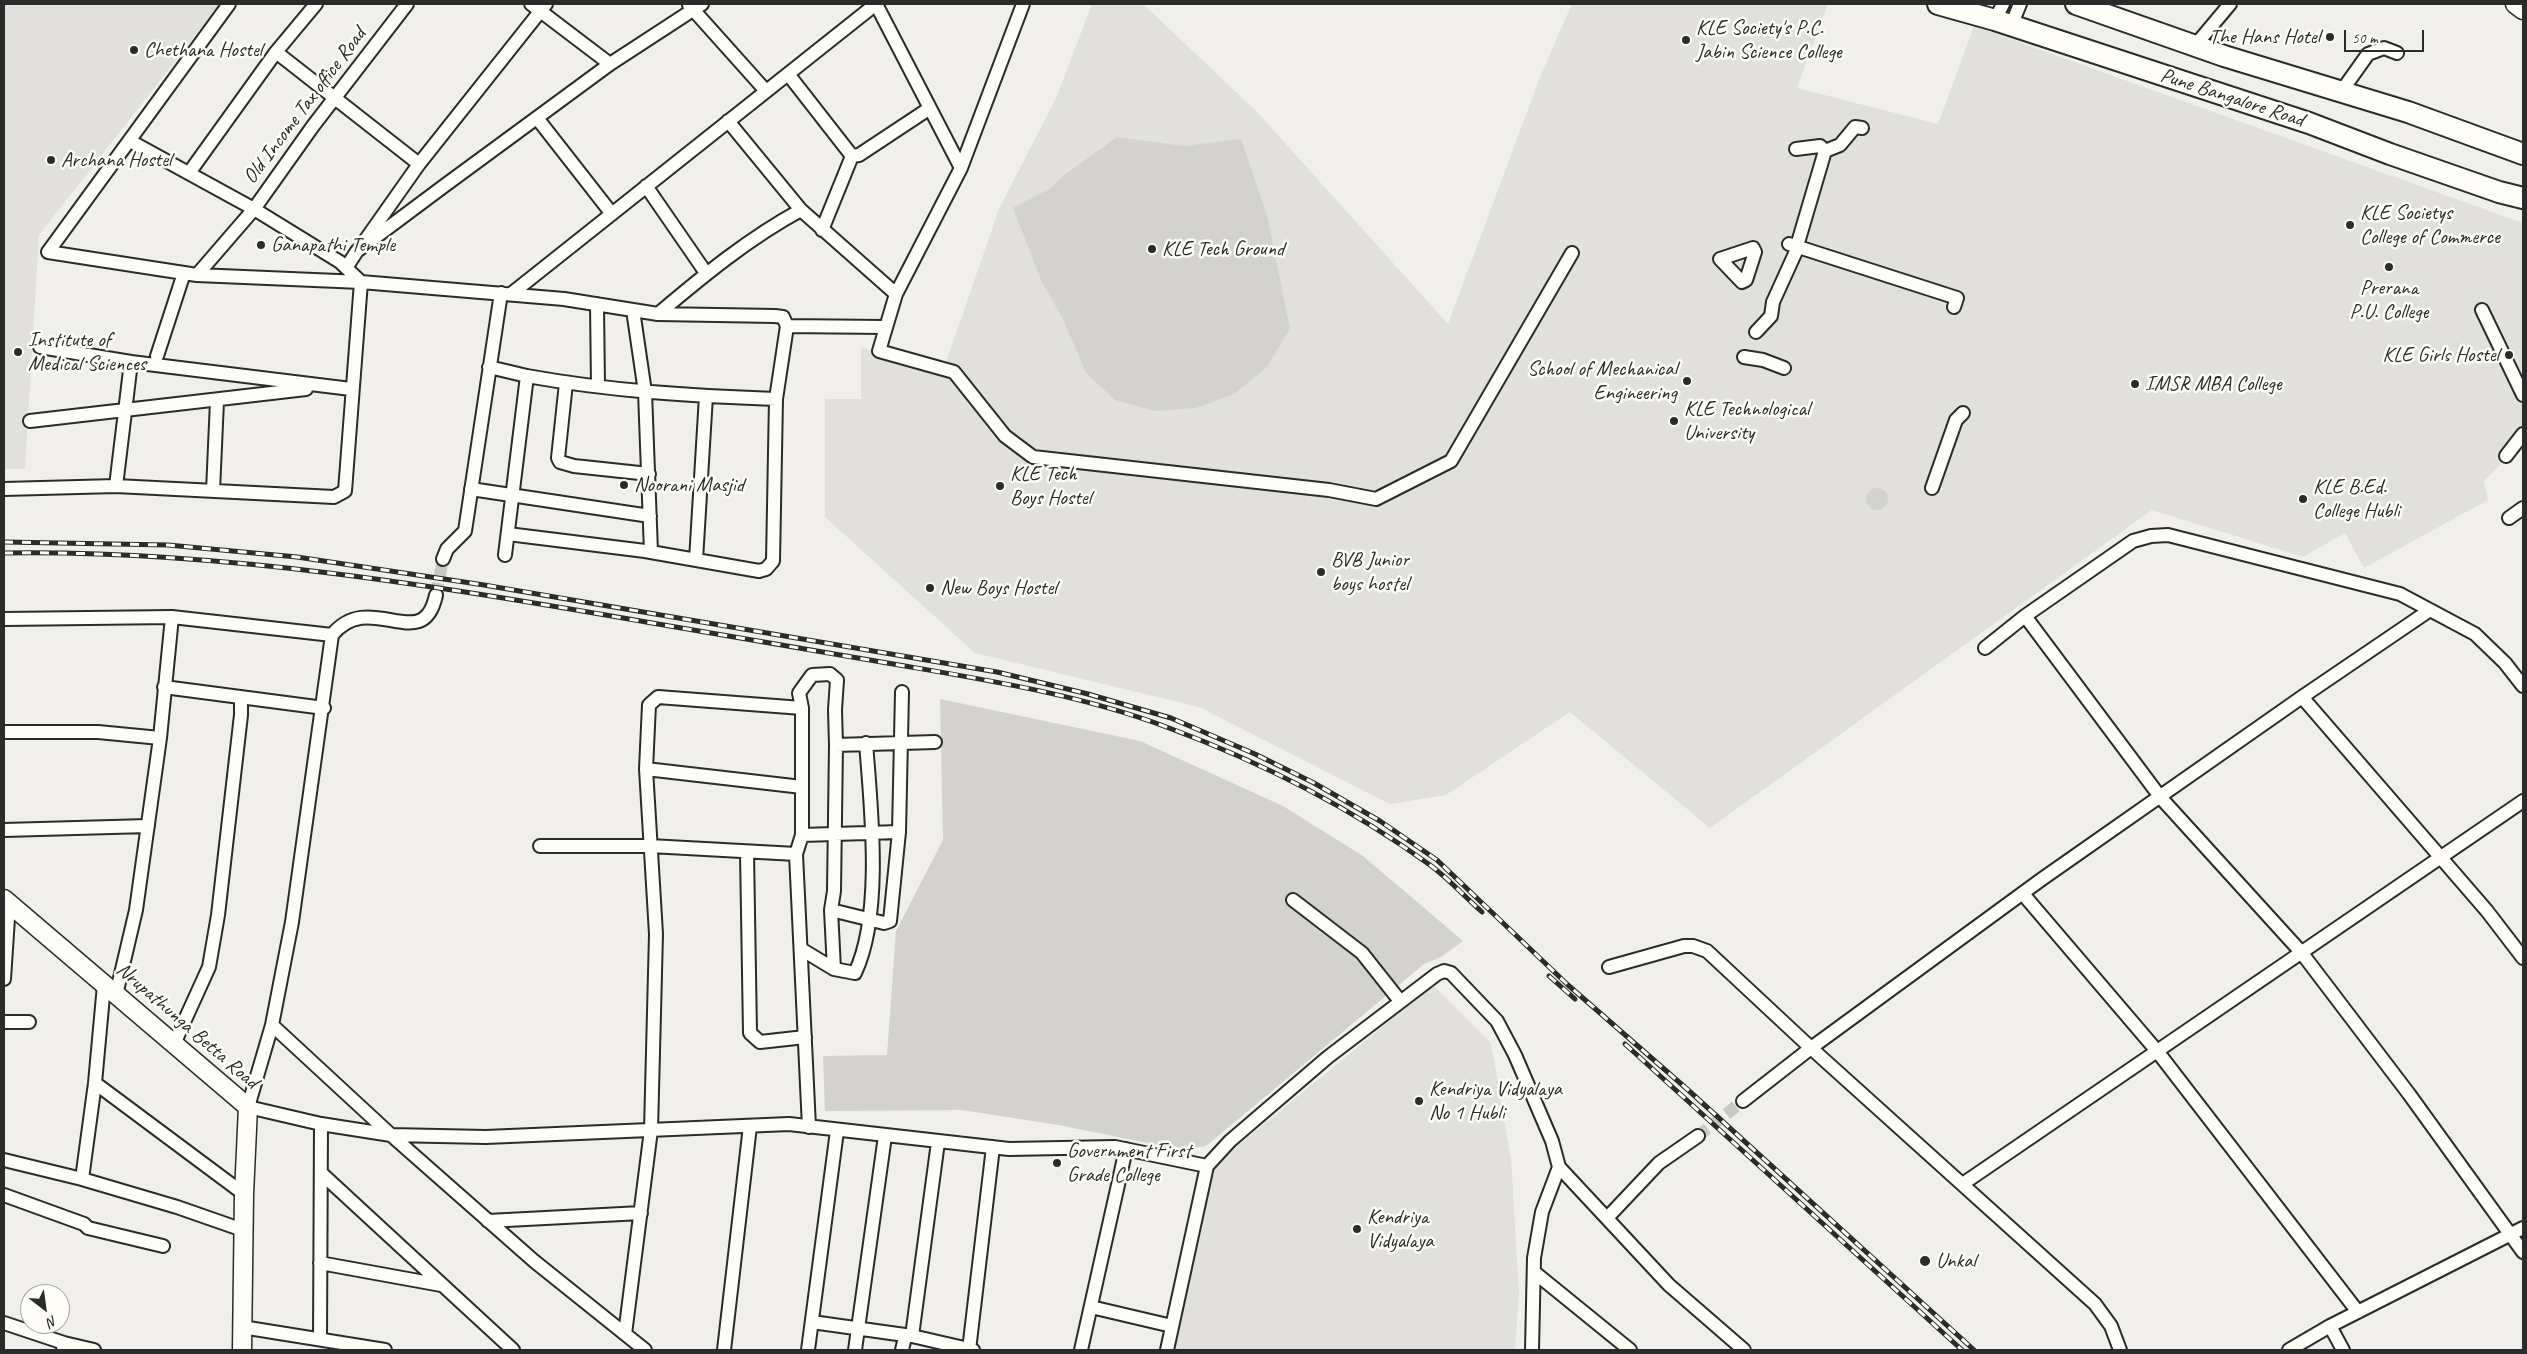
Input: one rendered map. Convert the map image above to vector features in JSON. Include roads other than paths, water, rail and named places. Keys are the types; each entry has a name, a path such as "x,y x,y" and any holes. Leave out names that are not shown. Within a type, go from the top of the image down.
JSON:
{"main road":[{"name":"Pune Bangalore Road","path":"1938,4 2003,16 2326,128 2390,154 2499,192 2523,198"},
{"name":"Pune Bangalore Road","path":"2076,4 2194,47 2444,124 2523,154"}],"street":[{"path":"229,4 48,252 190,274 361,282 506,294 597,304 658,314 783,317 787,326 776,399 773,561 766,569 759,571 651,552 508,534"},
{"path":"189,173 276,52 316,4"},
{"name":"Old Income Tax office Road","path":"190,274 254,209 313,126 407,4"},
{"path":"443,559 447,549 465,531 489,366 506,294 612,214 876,4 961,168"},
{"path":"2003,16 2020,4"},
{"path":"2194,47 2230,4"},
{"path":"2515,4 2523,10"},
{"path":"346,268 419,164 539,6 610,64"},
{"path":"357,251 610,64 694,6 766,91"},
{"path":"1018,7 961,168 896,294 884,327 879,351 954,372 1005,436 1033,457 1329,490 1376,499 1451,461 1572,253"},
{"path":"2341,92 2368,54 2384,48 2397,53"},
{"path":"276,52 419,164"},
{"path":"788,74 852,156"},
{"path":"852,156 860,154 930,108"},
{"path":"537,118 612,214"},
{"path":"728,121 801,210 896,294"},
{"path":"1825,150 1840,146 1855,127 1862,128"},
{"path":"130,141 254,209 340,262 361,282"},
{"path":"1796,149 1820,146 1825,150"},
{"path":"1756,332 1771,316 1773,302 1795,246 1825,150"},
{"path":"822,230 852,156"},
{"path":"646,186 706,273"},
{"path":"658,314 706,273 781,220 801,210"},
{"path":"1795,246 1957,298 1954,307"},
{"path":"157,356 190,274"},
{"path":"4,489 116,486 334,497 345,492 351,389 361,282"},
{"path":"597,304 598,386"},
{"path":"633,310 644,392 651,552"},
{"path":"2482,310 2523,394"},
{"path":"787,326 884,327"},
{"path":"40,347 132,362 351,389"},
{"path":"1744,357 1763,360 1784,368"},
{"path":"116,486 132,362"},
{"path":"489,366 527,376 566,383 644,392 776,399"},
{"path":"505,556 527,376"},
{"path":"566,383 558,458 560,462 574,466 649,474"},
{"path":"30,421 323,387"},
{"path":"696,560 706,396"},
{"path":"213,491 218,400"},
{"path":"1932,488 1956,420 1963,413"},
{"path":"2506,456 2523,434"},
{"path":"471,489 650,516"},
{"path":"2509,518 2523,508"},
{"path":"1985,648 2025,616 2132,541 2151,536 2168,535 2381,587 2400,594 2475,634 2505,663 2523,686"},
{"path":"436,595 428,616 420,622 405,622 374,616 361,617 338,628 332,635 324,708 292,922 272,1025 248,1107 321,1124 391,1135 486,1137 789,1124 993,1148 1115,1147 1207,1166"},
{"path":"1742,1101 1811,1048 2023,894 2302,697 2430,610"},
{"path":"2025,616 2161,798 2301,952 2517,1231 2523,1252"},
{"path":"4,619 172,618 332,635"},
{"path":"82,1179 110,990 136,910 160,738 172,618"},
{"path":"809,1127 796,854 802,835 802,708 800,693 812,675 822,673 836,678 834,891 832,910 834,969"},
{"path":"164,687 324,708"},
{"path":"832,910 886,923 891,920 899,832 903,741 902,692"},
{"path":"2302,697 2487,911 2523,958"},
{"path":"174,1044 209,967 241,716 241,698"},
{"path":"625,1334 651,1130 656,934 646,769 648,705 654,699 802,708"},
{"path":"4,732 98,732 160,738"},
{"path":"836,745 903,741 936,742"},
{"path":"801,949 834,969 855,973 870,918 872,833 866,743"},
{"path":"646,769 802,787"},
{"path":"1964,1183 2301,952 2441,859 2523,801"},
{"path":"4,830 148,826"},
{"path":"802,835 899,832"},
{"path":"540,846 650,846 796,854"},
{"path":"747,852 750,1033 760,1042 805,1037"},
{"path":"2023,894 2157,1051 2358,1312"},
{"path":"1294,900 1362,953 1400,1001"},
{"path":"4,979 6,901"},
{"name":"Nrupathunga Betta Road","path":"6,901 248,1107 249,1126 243,1230 242,1350"},
{"path":"1609,968 1684,946 1701,948 1964,1183 2095,1304 2111,1326 2120,1350"},
{"path":"1167,1350 1207,1166 1230,1141 1328,1057 1400,1001 1444,971 1451,973 1497,1021 1515,1055 1552,1141 1559,1167 1669,1285 1744,1350"},
{"path":"4,1022 30,1022"},
{"path":"272,1025 488,1221 645,1350"},
{"path":"95,1083 244,1194"},
{"path":"320,1339 321,1124"},
{"path":"724,1350 750,1126"},
{"path":"808,1350 837,1131"},
{"path":"856,1350 885,1136"},
{"path":"1607,1218 1660,1163 1698,1136"},
{"path":"902,1350 909,1336 938,1142"},
{"path":"969,1350 993,1148"},
{"path":"1081,1350 1126,1149"},
{"path":"4,1160 82,1179 177,1207 243,1230"},
{"path":"1536,1348 1534,1272 1542,1212 1559,1167"},
{"path":"321,1173 513,1350"},
{"path":"4,1195 84,1224 88,1228 163,1246"},
{"path":"488,1221 641,1213"},
{"path":"2289,1350 2330,1326 2517,1231"},
{"path":"320,1263 442,1285"},
{"path":"1534,1272 1630,1350"},
{"path":"1091,1307 1172,1326"},
{"path":"812,1322 858,1327 909,1336 944,1347 973,1350"},
{"path":"4,1323 63,1346 94,1350"},
{"path":"2330,1326 2343,1350"},
{"path":"242,1327 385,1350"}],"tunnel":[{"path":"436,595 443,559"},
{"path":"1698,1136 1743,1101"}],"railway":[{"path":"4,542 168,545 297,557 484,585 997,672 1088,694 1171,718 1255,754 1314,783 1380,821 1437,860 1568,985 1687,1089 1974,1350"},
{"path":"4,553 167,557 329,573 571,609 938,672 1072,698 1137,717 1203,741 1304,788 1369,824 1400,844 1430,865 1482,912"},
{"path":"1549,976 1575,999"},
{"path":"1625,1044 1962,1350"}],"place":[{"name":"The Hans Hotel","path":"2330,37"},
{"name":"KLE Society's P.C. Jabin Science College","path":"1686,40"},
{"name":"Chethana Hostel","path":"134,50"},
{"name":"Archana Hostel","path":"51,160"},
{"name":"KLE Societys College of Commerce","path":"2350,225"},
{"name":"Ganapathi Temple","path":"261,245"},
{"name":"KLE Tech Ground","path":"1152,249"},
{"name":"Prerana P.U. College","path":"2389,267"},
{"name":"Institute of Medical Sciences","path":"18,352"},
{"name":"KLE Girls Hostel","path":"2509,355"},
{"name":"School of Mechanical Engineering","path":"1687,381"},
{"name":"IMSR MBA College","path":"2135,384"},
{"name":"KLE Technological University","path":"1674,421"},
{"name":"Noorani Masjid","path":"624,485"},
{"name":"KLE Tech Boys Hostel","path":"1000,486"},
{"name":"KLE B.Ed. College Hubli","path":"2303,499"},
{"name":"BVB Junior boys hostel","path":"1321,572"},
{"name":"New Boys Hostel","path":"930,588"},
{"name":"Kendriya Vidyalaya No 1 Hubli","path":"1419,1101"},
{"name":"Government First Grade College","path":"1057,1163"},
{"name":"Kendriya Vidyalaya","path":"1357,1229"},
{"name":"Unkal","path":"1925,1261"}]}
